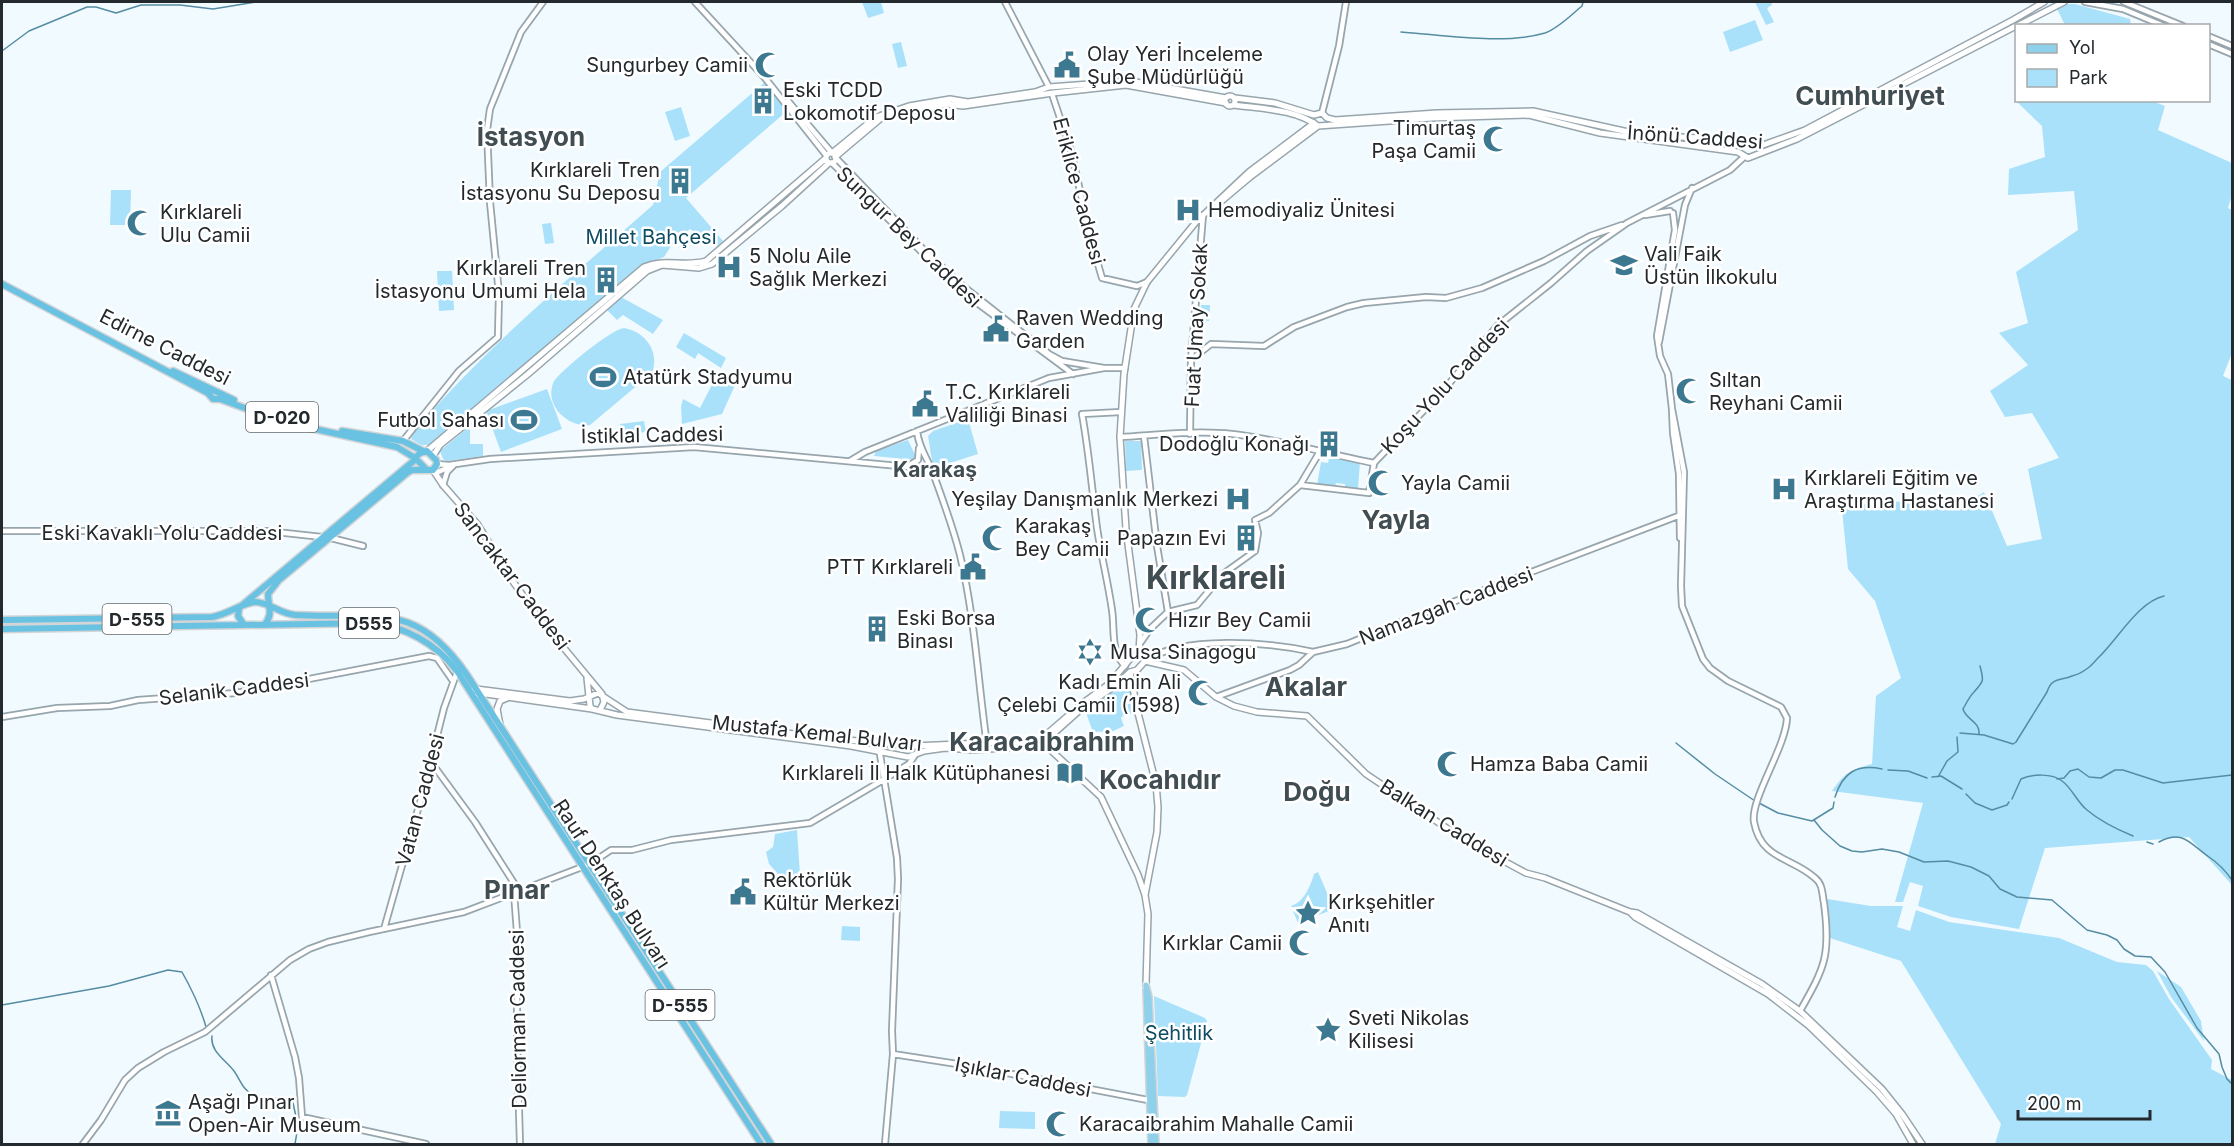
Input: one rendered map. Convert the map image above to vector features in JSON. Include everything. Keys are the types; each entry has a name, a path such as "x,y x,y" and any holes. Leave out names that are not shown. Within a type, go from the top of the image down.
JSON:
{"highway":[{"name":"Edirne Caddesi","path":"2,279 215,395 283,422 397,447 413,459"},
{"name":"Edirne Caddesi","path":"2,284 215,395 303,423 403,441 426,451"},
{"name":"D-020","path":"426,451 433,456"},
{"path":"246,626 239,619 239,608 420,453 426,451"},
{"path":"413,459 425,468 436,471 433,456"},
{"path":"264,625 270,616 268,594 272,588 407,473 425,468"},
{"name":"D-555","path":"2,620 212,617 225,615 256,602 292,615 375,615 407,622 431,635 447,648 475,693"},
{"name":"D555","path":"264,625 360,622 384,624 421,639 442,654 457,671"},
{"name":"D-555","path":"2,629 264,625"},
{"name":"Rauf Denktaş Bulvarı","path":"457,671 501,726 771,1144"},
{"name":"Rauf Denktaş Bulvarı","path":"475,693 581,867 761,1144"}],"main road":[{"name":"İnönü Caddesi","path":"1327,118 1335,120 1437,113 1533,111 1642,135 1700,138 1748,145 1773,143 1805,130 2044,2"},
{"name":"İnönü Caddesi","path":"2021,24 2064,2"},
{"name":"İnönü Caddesi","path":"1753,155 1797,139 2015,27"},
{"path":"433,456 440,445 528,374 647,271 662,266 705,264 831,158 880,119 894,113 947,104 963,106 1052,90 1126,86 1226,100 1230,96 1235,101 1308,119 1318,125"},
{"path":"1235,101 1275,103 1327,118"},
{"path":"1317,114 1318,125"},
{"name":"İnönü Caddesi","path":"1318,125 1529,115 1600,133 1735,152 1743,156"},
{"path":"1138,653 1140,635 1126,529 1120,437 1120,412 1134,309 1147,282 1203,215 1249,172 1327,118"},
{"path":"1748,145 1754,148 1753,155 1750,158 1743,156 1742,148 1748,145"},
{"path":"426,451 644,267 663,261 705,264"},
{"name":"Sancaktar Caddesi","path":"436,471 443,485 478,525 539,618 602,694"},
{"path":"1041,742 1083,703 1109,684 1130,658 1138,653"},
{"path":"1041,742 1081,709 1137,670 1145,661 1144,656 1138,653"},
{"name":"Balkan Caddesi","path":"1145,661 1184,670 1216,697 1234,706 1257,712 1307,716 1366,774 1463,839 1527,873 1637,913 1777,993 1877,1092 1904,1126 1913,1144"},
{"path":"1125,666 1131,672 1137,709 1156,784 1157,832 1145,895"},
{"path":"587,676 592,709"},
{"path":"475,693 570,701 584,699 598,693 602,694 604,702 600,710"},
{"name":"Mustafa Kemal Bulvarı","path":"475,693 600,710 617,715 851,746 900,757 945,748 1041,742"},
{"name":"Mustafa Kemal Bulvarı","path":"602,694 627,712 825,738 913,746 988,746"},
{"path":"501,726 497,709 500,701 508,697"},
{"path":"1041,742 1101,797 1138,874 1145,895 1148,914 1146,985 1149,998 1151,1144"},
{"path":"900,757 902,745"},
{"path":"913,746 915,755"},
{"name":"Balkan Caddesi","path":"1799,1014 1882,1089 1922,1144"},
{"path":"1151,1101 1156,1144"}],"street":[{"path":"403,441 459,371 498,337 499,294 490,202 487,130 490,109 521,32 543,2"},
{"name":"Sungur Bey Caddesi","path":"695,2 774,85 831,158 961,291 1072,374"},
{"name":"Eriklice Caddesi","path":"1005,2 1052,90 1071,151 1102,279 1137,286 1147,282"},
{"path":"1317,114 1339,46 1346,2"},
{"path":"2085,2 2123,9 2159,24"},
{"path":"2124,2 2178,24"},
{"path":"2210,37 2232,46"},
{"path":"2210,45 2232,54"},
{"name":"Koşu Yolu Caddesi","path":"1120,437 1231,434 1374,463 1448,386 1497,326 1587,251 1627,223 1734,167 1743,156"},
{"name":"Sungur Bey Caddesi","path":"831,158 959,283 1049,354 1062,361 1104,368"},
{"path":"1659,342 1685,207 1692,188"},
{"path":"1675,197 1682,199 1685,207"},
{"path":"1670,200 1675,230 1657,336 1660,356 1668,374 1679,474 1678,516 1682,555"},
{"path":"1671,212 1678,214 1685,207"},
{"name":"Koşu Yolu Caddesi","path":"1636,218 1671,212"},
{"name":"Fuat Umay Sokak","path":"1190,434 1191,360 1203,215"},
{"path":"1191,360 1211,344 1264,346 1294,327 1347,307 1364,303 1426,297 1446,298 1482,288 1544,261 1590,236 1627,223"},
{"path":"1081,372 1082,364"},
{"path":"1057,377 1063,367"},
{"path":"850,461 865,452 1057,377 1104,368 1125,368"},
{"path":"1672,410 1684,472 1682,606 1703,659 1710,668 1728,681 1781,707 1786,714 1785,733 1753,813 1756,830 1764,847 1815,877 1822,889 1828,939 1827,951 1822,971 1799,1014"},
{"path":"1120,412 1082,414 1097,526 1112,612 1114,644 1118,659 1125,666"},
{"path":"908,466 918,460 917,431"},
{"path":"1144,436 1157,546 1168,612"},
{"path":"919,446 932,469 953,528 962,565 970,607 988,746"},
{"name":"İstiklal Caddesi","path":"454,465 490,459 686,447 932,469"},
{"path":"1138,653 1144,636 1168,612 1197,605 1223,574 1255,551 1258,533 1255,520 1269,513 1300,485 1319,453"},
{"path":"1300,485 1369,493 1374,463"},
{"path":"436,471 454,465"},
{"path":"436,471 454,465"},
{"path":"443,485 447,472 454,465"},
{"name":"Namazgah Caddesi","path":"1216,697 1290,670 1313,652 1374,635 1402,621 1678,516"},
{"name":"Eski Kavaklı Yolu Caddesi","path":"2,531 267,531 331,538"},
{"path":"331,538 363,546"},
{"path":"1145,661 1155,654 1193,644 1250,644 1313,652"},
{"name":"Selanik Caddesi","path":"2,717 57,708 110,706 138,700 230,694 429,656 437,658 453,681"},
{"name":"Vatan Caddesi","path":"384,929 444,708 457,671"},
{"path":"878,742 897,858 898,879 893,1054 885,1144"},
{"path":"82,1144 101,1120 125,1080 138,1068 171,1048 205,1032 271,975 309,949 328,942 464,912 590,864 611,850 632,850 671,840 810,823 909,764 915,755"},
{"name":"Deliorman Caddesi","path":"431,762 470,815 517,892 517,1077 520,1144"},
{"path":"271,975 297,1067 302,1117 426,1144"},
{"name":"Işıklar Caddesi","path":"893,1054 970,1066 1151,1101"}],"green space":[{"path":"862,2 881,2 884,13 868,18"},
{"path":"1755,2 1771,2 1772,5 1767,8 1774,22 1766,25"},
{"path":"2075,4 2130,19 2131,24 2064,24 2057,9"},
{"path":"1755,20 1763,40 1730,52 1723,32"},
{"path":"901,42 907,66 898,68 892,44"},
{"name":"Millet Bahçesi","path":"764,83 787,111 686,198 723,241 716,247 690,229 671,246 664,257 641,266 437,439 428,445 421,445 411,439 412,434 468,372 559,287 653,205 660,172"},
{"path":"2017,102 2155,102 2165,106 2158,130 2232,163 2232,195 2228,208 2232,210 2232,353 2223,376 2232,380 2232,885 2189,837 2045,848 2019,929 1951,917 1918,906 1923,886 1910,882 1903,902 1895,902 1923,803 1832,791 1848,773 1872,764 1876,696 1901,678 1875,601 1848,569 1842,510 1877,501 1965,504 1984,492 2007,546 2042,539 2028,469 2059,458 2032,413 2005,417 1990,391 2028,365 1999,333 2028,323 2016,272 2078,230 2074,191 2008,195 2009,169 2045,157 2042,126"},
{"path":"681,107 690,136 675,141 665,112"},
{"path":"111,190 131,190 130,225 110,225"},
{"path":"551,223 554,243 545,244 542,224"},
{"path":"437,271 452,271 454,310 439,311"},
{"path":"619,296 663,320 653,334 623,315 617,320 605,308"},
{"path":"1201,305 1210,305 1209,321 1200,320"},
{"name":"Atatürk Stadyumu","path":"624,328 639,334 649,344 654,358 652,373 590,425 573,423 559,413 554,406 551,390 554,381 608,335"},
{"path":"684,333 726,358 721,368 698,353 695,359 676,347"},
{"path":"718,373 736,383 722,414 682,424 683,399 700,408"},
{"name":"Futbol Sahası","path":"547,389 562,429 501,452 486,411"},
{"path":"968,419 978,454 944,465 935,465 932,461 928,436 933,431"},
{"path":"644,421 646,432 621,435 620,424"},
{"path":"470,426 470,444 483,444 483,456 447,461 443,459 440,451"},
{"path":"908,440 916,457 915,460 874,456 876,451"},
{"path":"1125,441 1141,441 1142,470 1126,471"},
{"path":"1329,458 1360,462 1358,489 1345,488 1345,484 1336,483 1335,487 1317,485 1321,462 1328,463"},
{"path":"204,619 203,621 2,626 2,624"},
{"path":"1119,688 1130,689 1135,714 1125,714 1121,718 1124,726 1113,731 1093,732 1085,710"},
{"path":"797,830 800,875 790,877 779,875 769,864 766,852 773,847 775,834"},
{"path":"1318,872 1334,909 1298,923 1291,906 1303,898 1314,874"},
{"path":"1827,899 1871,906 1903,906 1897,927 1910,931 1916,910 1949,922 2059,938 2117,962 2146,965 2153,971 2169,999 2212,1060 2211,1069 2232,1080 2232,1144 1995,1144 2001,1124 1901,961 1830,938"},
{"path":"842,926 860,927 860,941 841,940"},
{"path":"2157,971 2181,987 2201,1021 2204,1041 2171,997"},
{"name":"Şehitlik","path":"1154,996 1205,1018 1207,1021 1185,1097 1158,1096"},
{"path":"1000,1111 1035,1112 1035,1129 999,1128"}],"waterway":[{"path":"2,51 29,31 87,7 96,7 116,13 141,5 180,5 213,9 256,2"},
{"path":"1401,32 1493,39 1529,37 1555,28 1582,6 1583,2"},
{"path":"1960,733 1984,735 2013,744 2016,742 2051,684 2088,668 2137,613 2164,596"},
{"path":"1979,734 1977,726 1963,709 1981,683 1980,666"},
{"path":"1938,777 1947,761 1958,752 1957,737"},
{"path":"1676,743 1715,774 1755,801"},
{"path":"1835,797 1842,781 1852,772 1865,768 1882,769"},
{"path":"2057,779 2064,778 2070,771 2078,769 2089,777 2101,778 2115,770 2123,770 2163,783 2232,775"},
{"path":"1888,770 1908,771 1927,778"},
{"path":"2012,799 2021,779 2036,775 2058,778 2092,814 2133,836"},
{"path":"1932,777 1941,776 1962,789"},
{"path":"1966,794 1975,803 1992,810 2007,805 2009,802"},
{"path":"1759,803 1778,813 1812,821 1833,808 1834,802"},
{"path":"1814,820 1840,846 1852,851 1882,849 1899,852 1924,862 1948,861 1971,867 1989,876 2000,889 2017,897 2052,900 2087,930 2117,940 2124,949 2135,956 2151,957 2165,972 2197,1028 2219,1054 2227,1079 2232,1084"},
{"path":"2159,842 2174,837 2186,840 2218,864 2232,880"},
{"path":"2147,842 2153,844"},
{"path":"2,1005 109,986 168,970 182,972 206,1027"},
{"path":"212,1036 213,1047 249,1092 257,1096 288,1100 293,1103 298,1126 295,1144"}],"place":[{"name":"Sungurbey Camii","path":"768,65"},
{"name":"Olay Yeri İnceleme Şube Müdürlüğü","path":"1067,65"},
{"name":"Eski TCDD Lokomotif Deposu","path":"763,101"},
{"name":"Timurtaş Paşa Camii","path":"1496,139"},
{"name":"Kırklareli Tren İstasyonu Su Deposu","path":"680,181"},
{"name":"Hemodiyaliz Ünitesi","path":"1188,210"},
{"name":"Kırklareli Ulu Camii","path":"140,223"},
{"name":"Vali Faik Üstün İlkokulu","path":"1624,265"},
{"name":"5 Nolu Aile Sağlık Merkezi","path":"729,267"},
{"name":"Kırklareli Tren İstasyonu Umumi Hela","path":"606,280"},
{"name":"Raven Wedding Garden","path":"996,329"},
{"name":"Atatürk Stadyumu","path":"603,377"},
{"name":"Sıltan Reyhani Camii","path":"1689,391"},
{"name":"T.C. Kırklareli Valiliği Binasi","path":"925,404"},
{"name":"Futbol Sahası","path":"524,420"},
{"name":"Dodoğlu Konağı","path":"1329,444"},
{"name":"Yayla Camii","path":"1381,483"},
{"name":"Kırklareli Eğitim ve Araştırma Hastanesi","path":"1784,489"},
{"name":"Yeşilay Danışmanlık Merkezi","path":"1238,499"},
{"name":"Karakaş Bey Camii","path":"995,538"},
{"name":"Papazın Evi","path":"1246,538"},
{"name":"PTT Kırklareli","path":"973,567"},
{"name":"Hızır Bey Camii","path":"1148,620"},
{"name":"Eski Borsa Binası","path":"877,629"},
{"name":"Musa Sinagogu","path":"1090,652"},
{"name":"Kadı Emin Ali Çelebi Camii (1598)","path":"1201,693"},
{"name":"Hamza Baba Camii","path":"1450,764"},
{"name":"Kırklareli İl Halk Kütüphanesi","path":"1070,773"},
{"name":"Rektörlük Kültür Merkezi","path":"743,892"},
{"name":"Kırkşehitler Anıtı","path":"1308,913"},
{"name":"Kırklar Camii","path":"1302,943"},
{"name":"Sveti Nikolas Kilisesi","path":"1328,1030"},
{"name":"Aşağı Pınar Open-Air Museum","path":"168,1113"},
{"name":"Karacaibrahim Mahalle Camii","path":"1059,1124"}],"district":[{"name":"Cumhuriyet","path":"1870,95"},
{"name":"İstasyon","path":"531,136"},
{"name":"Karakaş","path":"935,469"},
{"name":"Yayla","path":"1396,519"},
{"name":"Kırklareli","path":"1216,577"},
{"name":"Akalar","path":"1306,686"},
{"name":"Karacaibrahim","path":"1042,741"},
{"name":"Kocahıdır","path":"1160,779"},
{"name":"Doğu","path":"1317,791"},
{"name":"Pınar","path":"517,889"}]}
